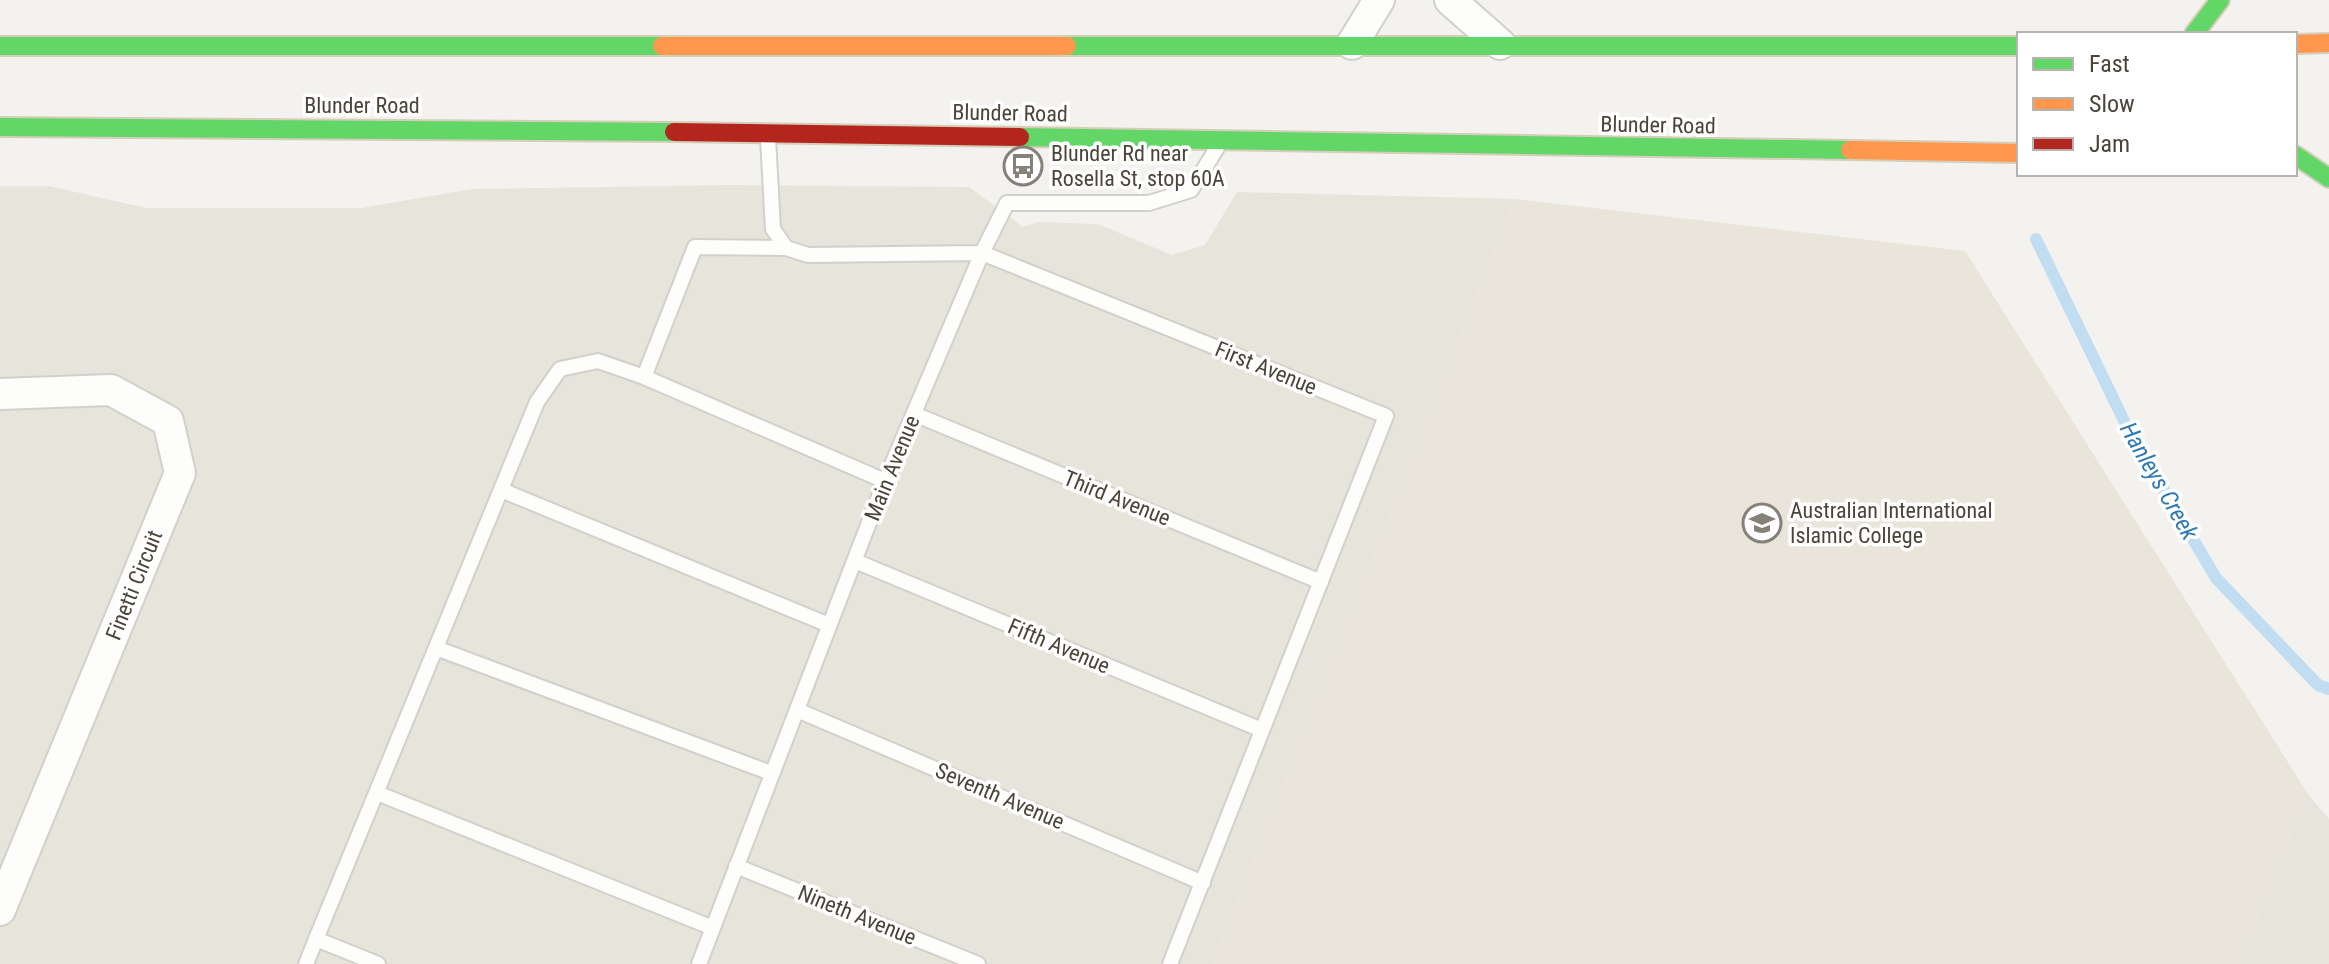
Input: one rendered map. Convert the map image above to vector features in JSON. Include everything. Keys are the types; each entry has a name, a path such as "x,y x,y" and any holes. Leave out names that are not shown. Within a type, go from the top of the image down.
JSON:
{"main road":[{"path":"2196,32 2220,0"},
{"path":"2297,44 2329,43"},
{"path":"0,46 2017,46"},
{"name":"Blunder Road","path":"0,127 768,134 2017,153"},
{"path":"2297,154 2329,153"},
{"path":"2297,155 2329,178"}],"street":[{"path":"1352,44 1379,0"},
{"path":"1450,0 1500,44"},
{"name":"Finetti Circuit","path":"0,394 111,390 168,421 180,473 0,910"}],"lane":[{"path":"768,134 773,229 786,248"},
{"name":"Main Avenue","path":"699,964 885,481 982,253 1007,203 1149,203 1191,190 1221,140"},
{"path":"644,377 695,247 786,248 808,255 982,253"},
{"name":"First Avenue","path":"982,253 1386,416 1321,582"},
{"path":"306,964 537,402 560,369 598,361 644,377 885,481"},
{"name":"Third Avenue","path":"914,414 1321,582"},
{"path":"501,490 829,625"},
{"name":"Fifth Avenue","path":"855,561 1262,730"},
{"path":"1170,964 1321,582"},
{"path":"436,648 771,773"},
{"name":"Seventh Avenue","path":"797,710 1203,883"},
{"path":"377,793 713,928"},
{"name":"Nineth Avenue","path":"736,866 978,964"},
{"path":"316,939 378,964"}],"shaded area":[{"path":"729,185 969,187 1023,227 1038,222 1098,224 1172,255 1205,245 1237,192 1515,199 1213,964 0,964 0,186 49,186 146,208 361,208 472,189"},
{"name":"Australian International Islamic College","path":"1515,199 1965,251 2308,794 2238,964 1213,964"},
{"path":"2308,794 2329,819 2329,964 2238,964"}],"waterway":[{"name":"Hanleys Creek","path":"2036,239 2128,429 2216,578 2318,685 2329,689"}],"traffic: fast":[{"path":"2196,32 2220,0"},
{"path":"0,46 662,46"},
{"path":"1067,46 2017,46"},
{"path":"0,127 674,132"},
{"path":"1020,137 1850,150"},
{"path":"2297,156 2329,178"}],"traffic: slow":[{"path":"2297,44 2329,43"},
{"path":"662,46 1067,46"},
{"path":"1850,150 2017,153"}],"traffic: jam":[{"path":"674,132 1020,137"}],"place":[{"name":"Blunder Rd near Rosella St, stop 60A","path":"1023,166"},
{"name":"Australian International Islamic College","path":"1762,523"}]}
